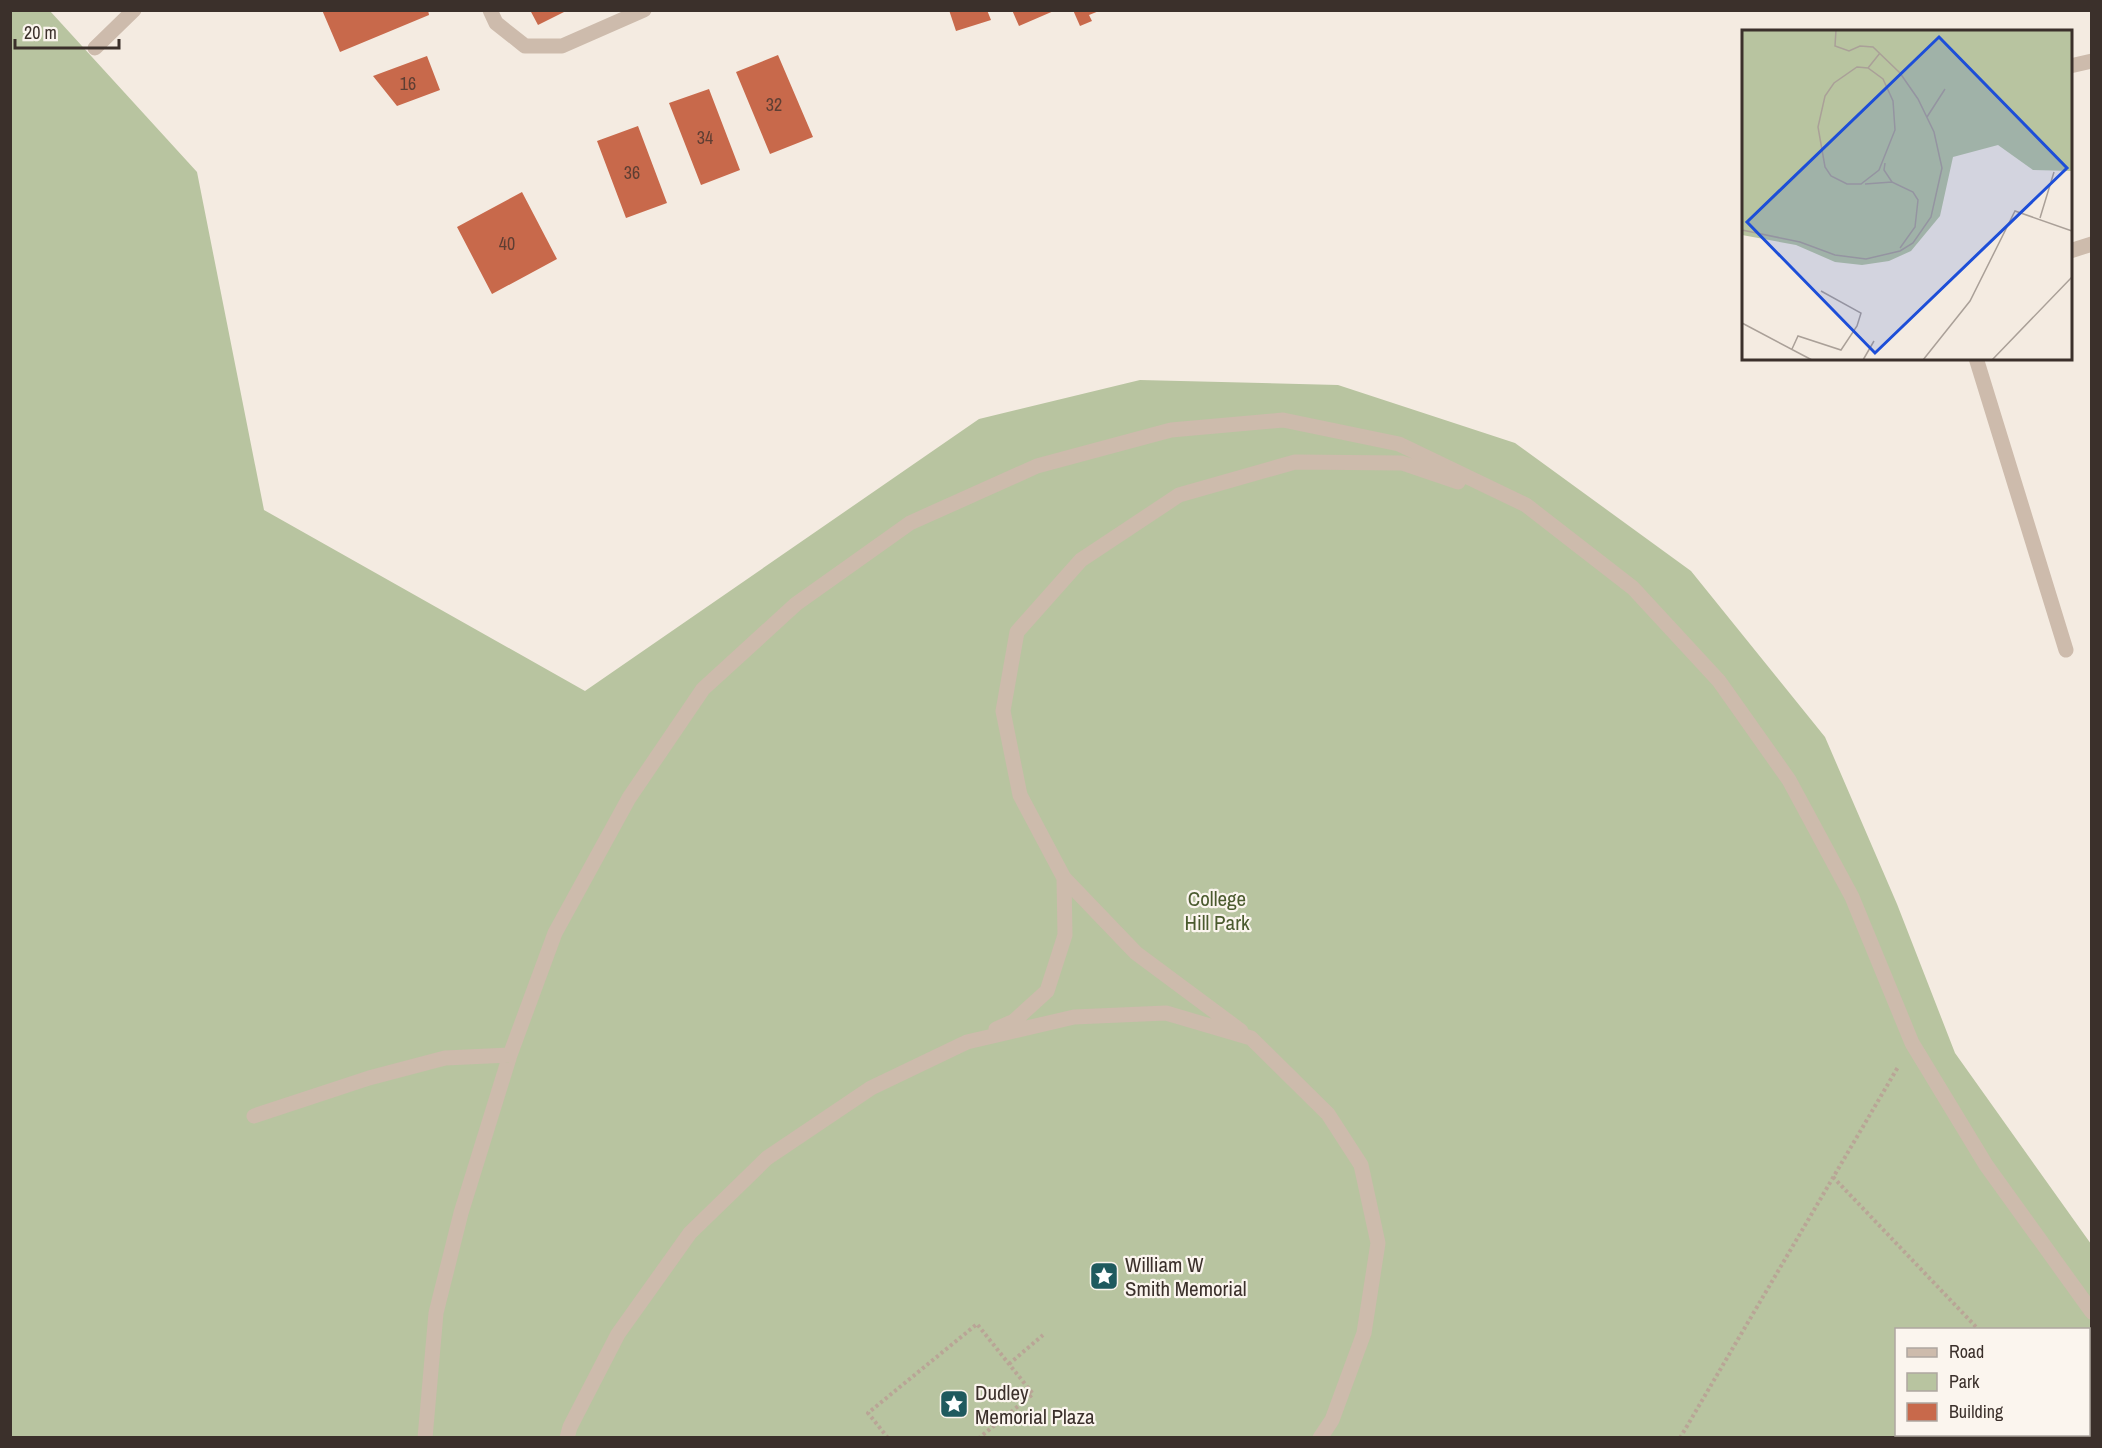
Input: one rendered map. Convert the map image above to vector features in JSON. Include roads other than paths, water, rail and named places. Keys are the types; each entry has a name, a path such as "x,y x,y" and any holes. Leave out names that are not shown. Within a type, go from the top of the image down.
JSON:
{"street":[{"path":"95,48 134,10"},
{"path":"490,10 496,23 525,46 562,46 644,10"},
{"path":"2072,66 2091,61"},
{"path":"2072,250 2091,244"},
{"path":"1977,360 2066,650"},
{"path":"425,1437 436,1313 461,1213 510,1055 555,933 628,798 703,689 796,604 909,523 1037,466 1171,430 1283,420 1399,444 1526,505 1633,588 1719,681 1789,780 1847,887 1912,1043 1986,1166 2091,1312"},
{"path":"1320,1437 1332,1420 1364,1333 1378,1244 1361,1165 1328,1114 1251,1038 1136,953 1064,878 1020,795 1003,711 1017,632 1081,560 1179,495 1295,462 1402,463 1526,505"},
{"path":"567,1437 618,1334 690,1233 767,1158 871,1088 1014,1021 1047,991 1065,935 1064,878"},
{"path":"967,1042 1074,1017 1166,1013 1251,1038"},
{"path":"254,1116 369,1078 445,1058 510,1055"}],"place":[{"name":"William W Smith Memorial","path":"1104,1276"},
{"name":"Dudley Memorial Plaza","path":"954,1404"}],"park label":[{"name":"College Hill Park","path":"1217,910"}]}
